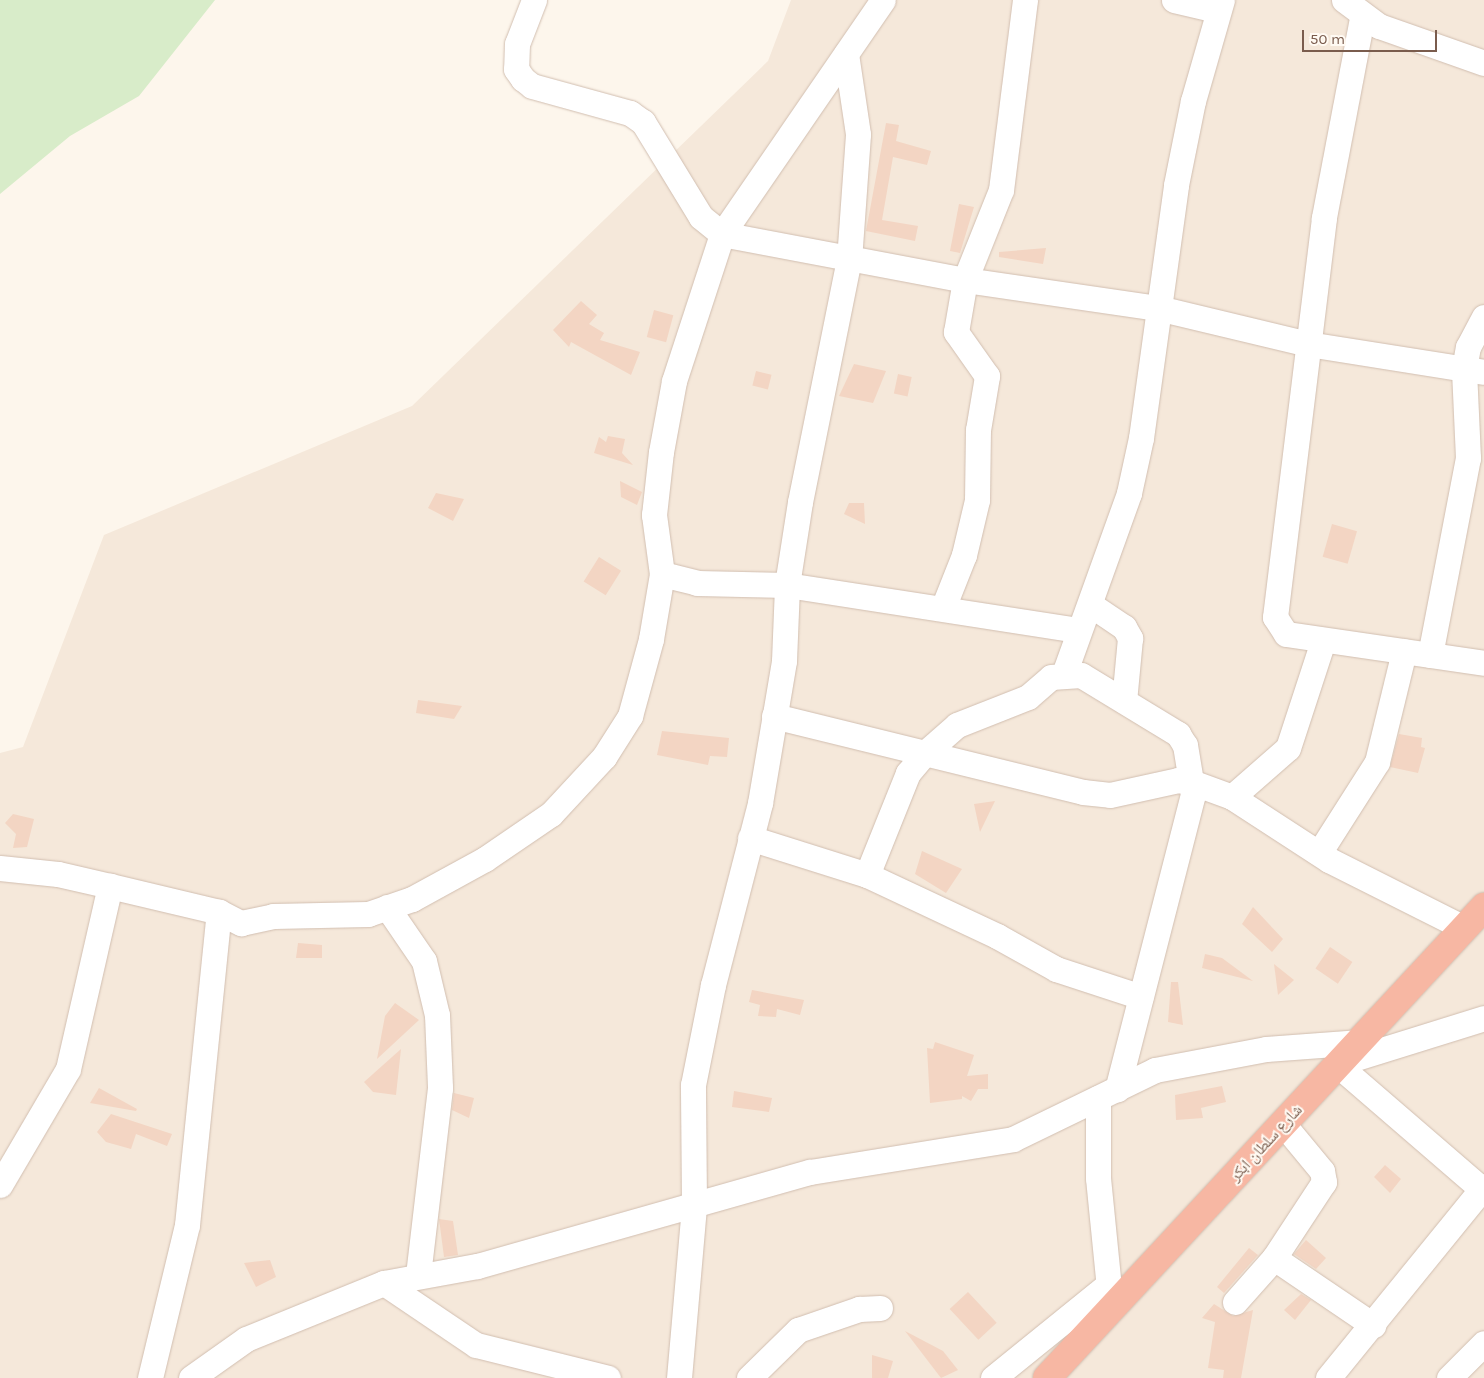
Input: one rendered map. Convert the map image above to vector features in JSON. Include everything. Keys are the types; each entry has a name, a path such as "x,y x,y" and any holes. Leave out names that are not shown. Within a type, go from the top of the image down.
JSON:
{"highway":[{"name":"شارع سلطان ابكر","path":"1047,1378 1110,1296 1284,1125 1484,907"}],"street":[{"path":"534,0 517,44 516,69 523,79 532,86 630,113 643,122 701,217 722,234 849,260 965,280 1158,308 1308,344 1474,370"},
{"path":"0,868 58,874 219,912 241,922 273,916 368,914 412,899 485,859 551,814 604,757 630,716 651,639 662,574 654,514 663,443 674,381 722,234 883,0"},
{"path":"943,608 964,556 976,500 978,430 987,376 956,332 965,280 1001,190 1025,0"},
{"path":"1064,674 1079,630 1091,605 1129,493 1176,185 1220,5 1174,0"},
{"path":"1344,0 1362,18 1484,63"},
{"path":"1362,18 1348,74 1308,344 1276,617 1286,634 1323,641 1484,663"},
{"path":"679,1378 694,1206 693,1084 750,838 774,716 784,661 787,586 818,400 849,260 858,134 846,54"},
{"path":"1430,655 1468,458 1474,370 1468,347 1484,317"},
{"path":"662,574 696,583 787,586 1079,630"},
{"path":"1091,605 1124,628 1130,638 1124,701"},
{"path":"1232,797 1288,748 1323,641"},
{"path":"1319,853 1377,762 1404,651"},
{"path":"867,874 908,773 924,754 957,725 1028,697 1051,677 1064,674 1081,675 1178,734 1194,783 1141,997 1107,1093 1098,1178 1110,1296 993,1378"},
{"path":"774,716 1083,792 1110,795 1178,780 1194,783 1232,797 1319,853 1464,928"},
{"path":"750,838 867,874 997,936 1056,969 1141,997"},
{"path":"0,1185 68,1069 110,886"},
{"path":"387,907 424,961 437,1015 440,1088 418,1274"},
{"path":"150,1378 187,1225 219,912"},
{"path":"1341,1064 1484,1018"},
{"path":"190,1378 246,1339 384,1283 418,1274 477,1266 810,1172 1013,1139 1155,1070 1266,1049 1361,1042"},
{"path":"1328,1378 1483,1189 1341,1064"},
{"path":"1236,1302 1274,1258 1325,1177 1284,1125"},
{"path":"1274,1258 1373,1325"},
{"path":"384,1283 476,1345 608,1378"},
{"path":"749,1378 798,1330 859,1309 880,1308"},
{"path":"1449,1378 1484,1343"}],"shaded area":[{"path":"791,0 1484,0 1484,1378 0,1378 0,753 23,747 104,535 412,406 768,61"}],"green space":[{"path":"0,0 215,0 139,96 70,136 0,194"}],"building":[{"path":"886,123 899,125 896,141 931,151 927,165 893,157 882,220 918,226 915,241 866,231"},
{"path":"959,204 974,207 960,253 950,251"},
{"path":"1046,248 1043,264 999,257 999,252"},
{"path":"581,301 597,315 589,324 604,333 600,340 640,352 631,375 571,342 569,347 553,330"},
{"path":"654,310 673,315 666,342 647,337"},
{"path":"854,364 886,371 873,403 839,396"},
{"path":"756,371 772,375 768,389 752,386"},
{"path":"898,374 912,377 908,396 894,394"},
{"path":"608,436 625,439 622,453 633,465 594,453 599,437 606,442"},
{"path":"620,481 642,492 637,505 621,497"},
{"path":"436,493 464,499 453,521 428,508"},
{"path":"849,503 864,503 865,524 844,514"},
{"path":"1332,524 1357,531 1348,564 1323,557"},
{"path":"599,557 621,571 606,595 584,582"},
{"path":"418,700 462,706 454,719 416,713"},
{"path":"662,731 729,738 727,757 710,756 708,765 657,755"},
{"path":"1399,734 1422,738 1421,747 1425,748 1418,773 1390,767"},
{"path":"995,801 980,832 974,804"},
{"path":"13,814 34,819 27,847 13,848 16,834 5,823"},
{"path":"922,851 962,869 946,893 915,874"},
{"path":"1253,907 1283,939 1272,952 1242,924"},
{"path":"298,943 322,945 322,958 296,958"},
{"path":"1330,947 1352,962 1338,984 1315,969"},
{"path":"1205,954 1222,958 1253,981 1202,968"},
{"path":"1274,964 1294,980 1278,995"},
{"path":"1171,982 1178,982 1183,1025 1168,1022"},
{"path":"752,990 804,1000 800,1015 777,1009 776,1017 758,1016 760,1005 749,1002"},
{"path":"395,1003 419,1020 377,1059 385,1016"},
{"path":"935,1042 974,1055 967,1076 988,1074 988,1089 978,1089 971,1101 962,1096 962,1099 930,1103 927,1048 933,1049"},
{"path":"401,1049 396,1095 373,1092 364,1082"},
{"path":"1222,1086 1226,1102 1201,1108 1203,1118 1176,1120 1175,1095"},
{"path":"99,1088 137,1109 136,1111 90,1103"},
{"path":"734,1091 772,1098 769,1112 732,1107"},
{"path":"454,1093 474,1098 469,1118 452,1110"},
{"path":"111,1114 172,1134 167,1146 136,1134 131,1149 106,1142 97,1132"},
{"path":"1385,1165 1401,1179 1390,1193 1374,1177"},
{"path":"439,1219 453,1221 458,1255 444,1257"},
{"path":"1306,1240 1326,1258 1316,1269 1294,1254"},
{"path":"1249,1248 1258,1255 1224,1293 1217,1287"},
{"path":"270,1260 276,1277 256,1287 244,1263"},
{"path":"968,1292 997,1323 978,1340 950,1309"},
{"path":"1301,1294 1311,1300 1295,1320 1284,1310"},
{"path":"1214,1304 1233,1316 1253,1310 1241,1378 1223,1378 1224,1370 1208,1368 1215,1322 1202,1318"},
{"path":"905,1331 943,1351 958,1370 941,1378"},
{"path":"872,1355 893,1361 888,1378 872,1378"}]}
